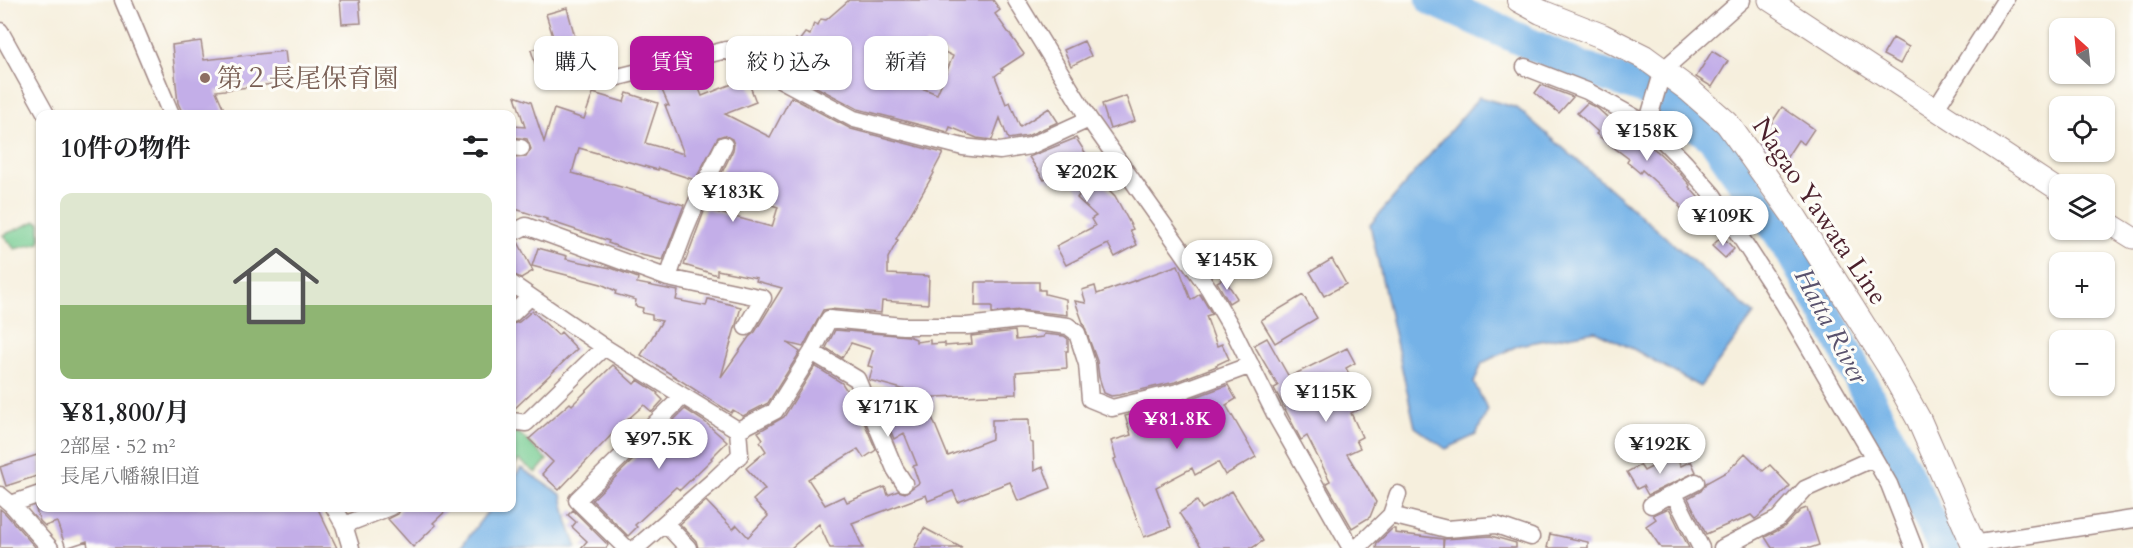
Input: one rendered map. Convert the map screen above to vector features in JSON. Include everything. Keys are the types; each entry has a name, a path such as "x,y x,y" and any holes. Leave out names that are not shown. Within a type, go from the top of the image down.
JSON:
{"main road":[{"name":"Nagao Yawata Line","path":"1519,0 1644,57 1660,78 1727,123 1794,216 1889,366 1914,411 1974,546"}],"street":[{"path":"123,0 169,110"},
{"path":"1016,0 1089,119 1209,289 1277,417 1351,548"},
{"path":"1647,124 1660,78 1742,0"},
{"path":"1769,0 2049,184"},
{"path":"1935,110 2005,0"},
{"path":"0,31 44,110"},
{"path":"618,77 726,50 854,119 963,147 1000,151 1030,146 1089,119"},
{"path":"1525,67 1587,91 1647,124 1713,195 1784,304 1889,484 1914,548"},
{"path":"668,278 682,235 724,145"},
{"path":"516,230 526,226 668,278 764,298 746,327"},
{"path":"2115,227 2133,238"},
{"path":"516,287 604,347 738,430"},
{"path":"516,310 529,298"},
{"path":"738,430 775,411 812,352 829,319 903,326 967,326 1019,320 1068,326 1077,333 1087,364 1090,399 1112,408 1178,392 1251,365"},
{"path":"516,422 526,423 604,347"},
{"path":"812,352 857,379 895,468 904,483"},
{"path":"626,548 578,500 683,396"},
{"path":"636,548 740,454 738,430"},
{"path":"1725,547 1778,519 1805,489 1874,458"},
{"path":"1651,505 1695,482"},
{"path":"1357,548 1391,515 1398,494"},
{"path":"1674,494 1701,548"},
{"path":"6,500 36,495"},
{"path":"6,500 50,548"},
{"path":"336,512 344,525 351,548"},
{"path":"344,525 377,512"},
{"path":"1391,515 1447,529 1496,525 1531,537"},
{"path":"1974,546 2133,519"},
{"path":"665,523 688,548"}],"green space":[{"path":"36,221 36,244 15,249 3,235"},
{"path":"516,432 547,460 536,473 519,460 516,463"}],"water":[{"path":"1479,97 1517,108 1754,314 1700,387 1635,350 1595,331 1519,345 1482,363 1474,383 1488,410 1476,435 1446,449 1415,427 1370,225"},
{"path":"521,468 562,495 568,523 577,548 460,548 487,512 516,512 516,475"}],"building":[{"path":"340,0 359,0 361,23 342,24"},
{"path":"849,0 993,0 1000,10 995,14 1024,54 1001,69 1003,70 995,76 1006,104 1010,102 1020,127 1049,108 1058,122 1027,136 1008,139 1000,118 992,140 977,138 950,127 948,132 858,109 822,90 852,90 852,36 803,36 805,33 810,35 814,23 818,25 821,19 826,20"},
{"path":"567,8 575,36 553,36 546,14"},
{"path":"1893,38 1909,47 1900,64 1883,55"},
{"path":"201,41 204,60 285,51 289,82 216,91 224,110 181,110 178,103 172,45"},
{"path":"1084,41 1091,56 1071,66 1064,50"},
{"path":"1712,51 1728,61 1712,87 1696,77"},
{"path":"1541,85 1573,97 1559,113 1535,93"},
{"path":"726,86 726,90 752,90 756,102 725,114 770,137 791,97 851,129 943,153 888,258 888,274 929,276 928,304 882,301 881,313 823,310 803,347 787,343 800,352 768,403 743,416 733,410 731,413 641,355 662,321 652,319 652,315 642,313 643,308 635,306 636,300 615,294 616,291 601,284 532,266 538,248 567,256 566,259 611,268 638,278 637,283 678,291 676,300 706,306 708,299 741,307 721,377 755,332 782,288 756,281 757,278 717,270 717,275 684,265 705,209 772,227 778,207 715,187 733,150 732,139 724,135 718,137 695,180 579,148 572,173 684,205 663,260 641,255 608,243 609,241 516,209 516,158 526,157 531,149 527,139 516,138 516,126 525,127 515,96 531,102 544,142 554,109 584,119 593,93 624,102 627,93 658,103 645,143 684,154 665,105 669,106 662,90 700,90 702,96"},
{"path":"1126,96 1135,121 1110,129 1102,104"},
{"path":"1587,103 1597,108 1625,133 1628,129 1658,152 1678,171 1713,214 1701,225 1690,214 1688,216 1660,186 1642,170 1640,173 1627,162 1629,159 1596,134 1598,132 1577,113"},
{"path":"1782,107 1814,129 1804,144 1798,140 1785,160 1759,142"},
{"path":"1076,138 1095,168 1090,171 1115,196 1133,229 1130,230 1137,245 1115,257 1108,244 1066,265 1056,246 1095,226 1091,219 1096,216 1077,198 1080,194 1068,171 1050,182 1048,178 1044,180 1029,157"},
{"path":"1722,236 1734,249 1725,258 1712,246"},
{"path":"516,242 518,242 533,271 521,278 516,276"},
{"path":"1332,259 1346,284 1324,296 1310,272"},
{"path":"1178,265 1191,300 1200,294 1212,314 1206,316 1217,346 1222,344 1229,359 1175,382 1119,395 1111,396 1104,393 1097,361 1075,301 1086,303 1082,290 1095,286 1097,294"},
{"path":"1224,278 1237,298 1229,303 1217,282"},
{"path":"976,282 1039,282 1039,290 1045,290 1045,294 1066,299 1067,315 1020,310 992,313 992,306 975,306"},
{"path":"1303,295 1317,318 1275,343 1261,320"},
{"path":"532,311 558,335 561,332 577,349 516,407 516,323"},
{"path":"835,330 908,336 916,339 916,342 930,340 930,344 945,343 945,346 972,344 971,336 1015,331 1016,340 1043,337 1044,334 1064,336 1068,339 1067,368 1016,372 1017,394 934,397 934,410 929,410 948,456 992,439 992,420 1029,419 1034,471 1043,467 1051,488 1018,501 1010,482 958,502 953,491 928,501 926,495 852,523 863,548 830,548 819,524 791,548 698,548 696,541 680,524 706,501 733,529 737,525 748,537 768,516 753,500 765,489 746,468 766,451 760,442 763,439 758,432 784,417 815,366 842,383 858,408 876,450 864,458 858,449 808,479 825,505 844,496 847,502 885,487 888,495 898,491 905,493 919,483 913,466 917,465 904,433 894,439 882,411 928,396 869,380 873,367 868,366 873,350 851,343 842,358 826,348"},
{"path":"1267,338 1289,377 1347,348 1355,363 1346,368 1365,406 1351,413 1362,437 1356,440 1360,448 1347,454 1376,502 1370,517 1352,528 1326,483 1330,481 1307,436 1301,440 1274,388 1278,386 1254,345"},
{"path":"613,365 634,384 638,380 658,393 663,400 652,412 644,405 618,428 559,490 542,474 553,462 529,439 570,403 572,405"},
{"path":"1228,385 1236,399 1226,405 1256,457 1225,475 1218,462 1195,475 1192,468 1156,487 1171,527 1144,537 1114,459 1116,458 1111,441 1131,435 1125,416 1182,402"},
{"path":"685,409 705,422 727,442 680,490 676,487 635,525 637,527 628,536 592,500"},
{"path":"1745,453 1763,471 1770,465 1790,486 1755,519 1751,515 1706,534 1688,498 1701,491 1706,483 1728,471"},
{"path":"36,455 36,476 6,486 0,467"},
{"path":"1671,457 1673,461 1677,459 1681,466 1691,461 1696,472 1648,495 1643,486 1637,489 1627,472 1640,465 1644,471"},
{"path":"1232,491 1263,541 1252,548 1202,548 1179,513 1197,501 1202,509"},
{"path":"1669,508 1689,548 1661,548 1646,526 1656,519 1653,515"},
{"path":"1807,508 1819,545 1810,548 1772,548 1765,537 1783,528 1801,510"},
{"path":"0,509 5,513 36,548 0,548"},
{"path":"573,510 608,545 606,548 581,548 587,541 572,527 576,522 568,515"},
{"path":"37,512 319,512 337,548 88,548 87,541 66,548 57,522 45,526"},
{"path":"399,512 445,512 433,523 436,525 413,547 388,519"},
{"path":"924,528 962,548 914,548"},
{"path":"1392,529 1395,529 1395,533 1443,539 1443,548 1376,548 1377,543"},
{"path":"1550,534 1588,542 1588,548 1547,548"},
{"path":"1491,536 1516,543 1516,548 1443,548 1444,539"}],"waterway":[{"name":"Hatta River","path":"1432,0 1586,69 1651,91 1713,138 1787,245 1836,332 1944,548"}],"place":[{"name":"第２長尾保育園","path":"205,78"}]}
